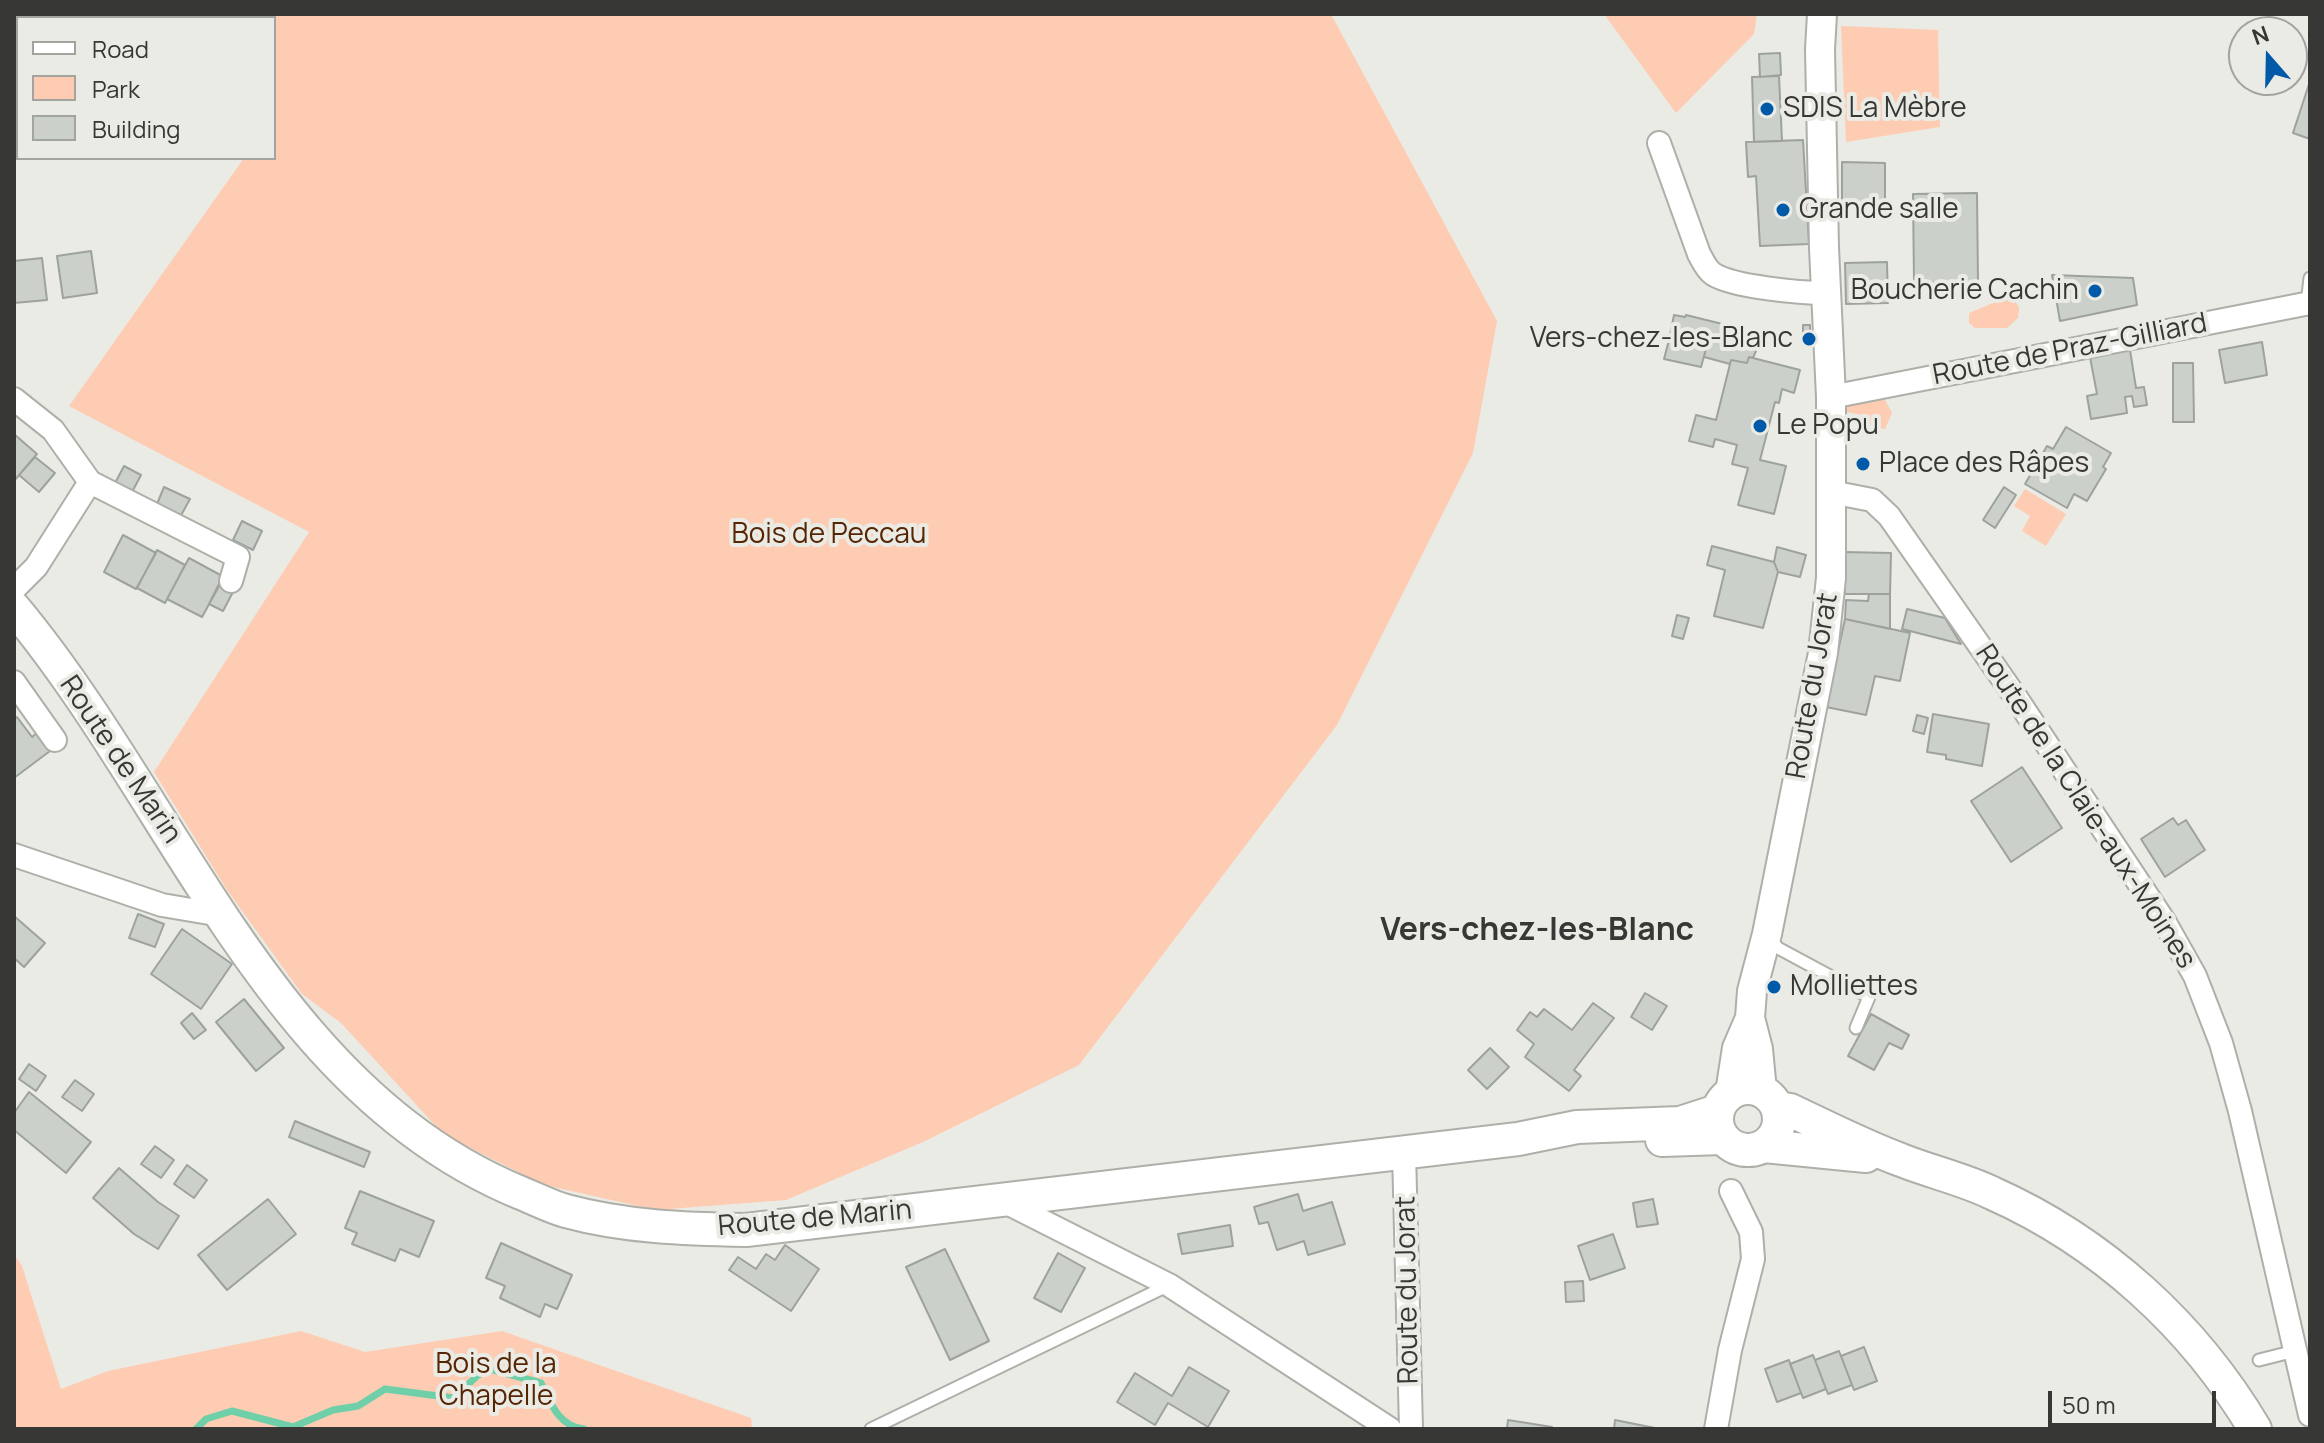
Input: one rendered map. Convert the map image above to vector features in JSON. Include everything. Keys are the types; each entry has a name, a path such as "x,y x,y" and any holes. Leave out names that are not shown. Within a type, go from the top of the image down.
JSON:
{"main road":[{"name":"Route de Marin","path":"14,608 135,777 221,915 320,1046 358,1086 401,1124 444,1154 491,1181 563,1210 610,1221 670,1228 746,1230 1518,1139 1574,1145 1723,1114"},
{"path":"1901,1160 1764,1146 1746,1150 1737,1148 1723,1114 1746,1087 1901,1160 1993,1193 2088,1247 2170,1317 2206,1357 2255,1429"},
{"path":"1764,1146 1778,1129 1770,1099"}],"street":[{"name":"Route du Jorat","path":"1770,1099 1750,1018 1752,991 1767,934 1823,653 1831,578 1831,397 1821,118 1822,14"},
{"path":"1659,143 1699,254 1708,270 1728,280 1803,293 1826,293"},
{"name":"Route de Praz-Gilliard","path":"1831,397 2308,304"},
{"path":"14,399 53,430 90,482 238,557 231,581"},
{"path":"14,589 36,567 90,482"},
{"name":"Route de la Claie-aux-Moines","path":"1831,492 1872,500 1889,516 2017,699 2156,908 2195,976 2221,1043 2240,1111 2310,1415"},
{"path":"14,682 55,740"},
{"path":"14,855 162,905 221,915"},
{"name":"Route du Jorat","path":"1723,1114 1737,1048 1750,1018"},
{"name":"Route du Jorat","path":"1404,1152 1411,1429"},
{"path":"1716,1429 1730,1350 1753,1259 1751,1232 1731,1191"},
{"path":"1001,1200 1169,1285 1390,1429"}],"lane":[{"path":"2308,304 2310,278"},
{"path":"1767,934 1778,948 1869,997 1856,1028"},
{"path":"871,1429 1169,1285"},
{"path":"2259,1360 2295,1351"}],"green space":[{"name":"Bois de Peccau","path":"1331,14 1497,321 1473,453 1337,725 1079,1065 923,1142 786,1200 656,1210 544,1185 444,1135 341,1023 302,994 227,890 154,772 309,532 69,406 243,160 276,160 276,16 242,16"},
{"path":"1604,14 1757,14 1754,34 1676,113"},
{"path":"1841,26 1938,30 1940,127 1846,142"},
{"path":"2005,298 2015,300 2019,308 2018,318 2007,328 1975,328 1969,323 1969,313"},
{"path":"1883,396 1892,413 1885,429 1864,425 1867,416 1842,411 1847,405"},
{"path":"2025,489 2066,514 2046,546 2022,531 2030,516 2014,506"},
{"name":"Bois de la Chapelle","path":"14,1254 22,1266 61,1389 108,1371 301,1331 365,1352 502,1331 751,1418 752,1429 14,1429"}],"building":[{"path":"1780,53 1781,75 1760,77 1759,54"},
{"name":"SDIS La Mèbre","path":"1779,76 1782,141 1754,142 1752,77"},
{"path":"2310,81 2310,139 2293,133 2305,96 2308,96"},
{"name":"Grande salle","path":"1803,140 1809,244 1760,246 1756,176 1748,177 1746,142"},
{"path":"1842,162 1885,163 1885,204 1842,204"},
{"path":"1977,193 1978,282 1914,283 1913,194"},
{"path":"91,251 97,293 63,298 57,256"},
{"path":"42,258 47,300 14,303 14,261"},
{"path":"1887,262 1888,303 1846,304 1845,263"},
{"name":"Boucherie Cachin","path":"2052,275 2133,278 2137,305 2060,321"},
{"path":"1674,315 1686,315 1763,334 1753,358 1749,357 1747,363 1731,360 1730,364 1704,357 1706,349 1669,340"},
{"path":"1803,325 1810,325 1810,344 1803,344"},
{"path":"1669,340 1706,349 1701,367 1664,359"},
{"path":"2262,342 2267,375 2225,383 2219,350"},
{"path":"2130,350 2136,388 2144,387 2147,405 2134,407 2132,396 2125,397 2127,413 2091,419 2087,396 2097,394 2090,357"},
{"path":"1749,357 1800,370 1794,393 1782,389 1779,403 1775,402 1760,460 1786,466 1774,514 1738,505 1748,468 1732,464 1737,445 1715,439 1713,447 1689,441 1696,415 1716,420 1731,360 1747,363"},
{"path":"2173,363 2193,363 2194,422 2173,422"},
{"path":"2066,427 2111,453 2103,467 2106,469 2087,501 2074,494 2067,508 2025,484 2047,446 2053,449"},
{"path":"14,434 37,454 14,481"},
{"path":"35,457 55,473 39,492 19,475"},
{"path":"124,466 141,475 130,496 113,487"},
{"path":"164,487 190,499 179,519 155,509"},
{"path":"2004,487 2016,495 1995,528 1983,520"},
{"path":"242,521 262,531 253,550 233,540"},
{"path":"123,535 156,553 136,589 104,572"},
{"path":"1712,546 1774,562 1778,572 1763,628 1714,616 1725,570 1707,565"},
{"path":"1777,547 1806,555 1800,577 1778,572 1774,562"},
{"path":"157,550 185,565 165,603 137,588"},
{"path":"1845,552 1891,553 1890,594 1845,594"},
{"path":"189,558 224,577 202,617 167,599"},
{"path":"219,584 233,592 223,611 209,604"},
{"path":"1869,594 1890,594 1890,629 1845,619 1846,600 1868,601"},
{"path":"1907,609 1945,618 1961,644 1902,629"},
{"path":"1677,615 1689,618 1683,639 1672,636"},
{"path":"1845,619 1910,633 1900,681 1875,676 1866,715 1826,707"},
{"path":"1933,714 1989,724 1982,766 1927,752"},
{"path":"1917,715 1928,718 1924,734 1913,731"},
{"path":"17,717 32,737 37,733 50,751 14,778 14,719"},
{"path":"2022,767 2062,828 2011,862 1971,801"},
{"path":"2173,818 2178,825 2186,820 2205,850 2165,877 2141,839"},
{"path":"138,914 164,924 155,947 129,938"},
{"path":"14,916 45,943 24,967 14,958"},
{"path":"182,929 232,964 201,1009 151,974"},
{"path":"1645,993 1667,1006 1652,1030 1631,1017"},
{"path":"244,999 284,1048 256,1071 216,1022"},
{"path":"1593,1003 1614,1018 1574,1070 1581,1076 1569,1091 1525,1057 1534,1044 1517,1030 1530,1012 1537,1017 1544,1009 1572,1030"},
{"path":"192,1013 206,1030 194,1039 181,1023"},
{"path":"1871,1014 1909,1035 1902,1049 1889,1043 1874,1070 1848,1056"},
{"path":"1490,1048 1509,1067 1487,1089 1468,1070"},
{"path":"29,1064 46,1076 36,1091 19,1079"},
{"path":"75,1080 94,1094 82,1111 62,1097"},
{"path":"29,1092 91,1142 66,1173 14,1130 14,1113"},
{"path":"295,1121 370,1152 364,1167 289,1137"},
{"path":"155,1146 174,1160 161,1178 141,1164"},
{"path":"187,1165 207,1180 194,1198 174,1184"},
{"path":"119,1168 179,1216 158,1249 134,1234 93,1198"},
{"path":"360,1191 434,1221 419,1257 400,1249 395,1261 352,1244 357,1233 345,1228"},
{"path":"1298,1194 1303,1211 1332,1202 1345,1244 1308,1255 1304,1241 1277,1250 1268,1222 1259,1224 1254,1207"},
{"path":"268,1199 296,1234 227,1290 198,1255"},
{"path":"1653,1199 1658,1224 1637,1227 1633,1203"},
{"path":"1230,1225 1233,1246 1182,1254 1178,1234"},
{"path":"1613,1234 1625,1268 1590,1280 1578,1246"},
{"path":"501,1243 572,1275 557,1309 545,1304 540,1317 500,1298 505,1286 486,1278"},
{"path":"785,1245 819,1269 791,1311 729,1270 738,1257 756,1269 766,1254 775,1260"},
{"path":"945,1249 989,1341 950,1360 906,1267"},
{"path":"1058,1253 1085,1268 1061,1312 1034,1298"},
{"path":"1583,1281 1584,1301 1566,1302 1565,1282"},
{"path":"1864,1347 1877,1381 1854,1390 1841,1356"},
{"path":"1839,1351 1852,1385 1828,1394 1815,1360"},
{"path":"1813,1355 1826,1389 1803,1398 1790,1364"},
{"path":"1789,1360 1801,1393 1777,1402 1765,1369"},
{"path":"1189,1367 1229,1391 1208,1427 1168,1403 1155,1425 1117,1402 1135,1373 1172,1396"},
{"path":"1508,1420 1552,1427 1552,1429 1507,1429"},
{"path":"1615,1420 1660,1429 1614,1429"}],"waterway":[{"path":"196,1429 206,1419 232,1411 293,1427 333,1410 358,1406 385,1389 454,1398 478,1375 490,1369 541,1383 552,1406 562,1418 584,1429"}],"place":[{"name":"SDIS La Mèbre","path":"1767,109"},
{"name":"Grande salle","path":"1783,210"},
{"name":"Boucherie Cachin","path":"2095,291"},
{"name":"Vers-chez-les-Blanc","path":"1809,339"},
{"name":"Le Popu","path":"1760,426"},
{"name":"Place des Râpes","path":"1863,464"},
{"name":"Molliettes","path":"1774,987"}],"district":[{"name":"Vers-chez-les-Blanc","path":"1537,931"}]}
